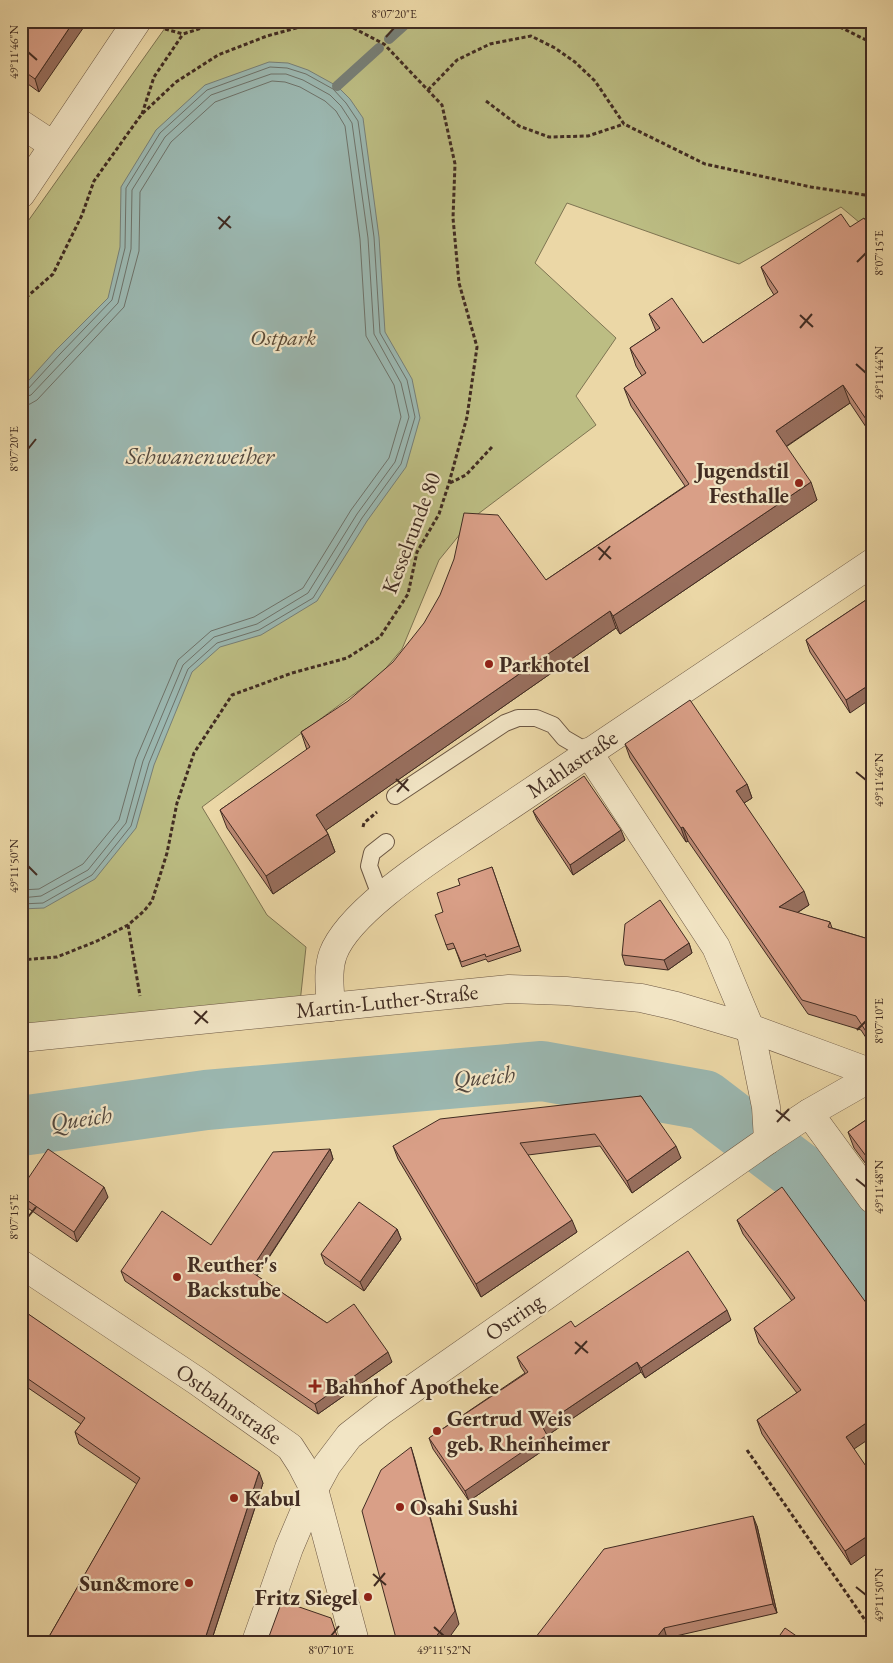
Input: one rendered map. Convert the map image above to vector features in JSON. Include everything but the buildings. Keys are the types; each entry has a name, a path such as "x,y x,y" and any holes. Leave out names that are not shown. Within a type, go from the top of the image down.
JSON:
{"street":[{"path":"21,194 53,145 148,24"},
{"path":"21,124 53,145"},
{"name":"Mahlastraße","path":"331,1007 330,972 339,940 381,898 425,864 588,752 872,563"},
{"path":"588,752 716,947 750,1028 765,1100 788,1126 872,1199"},
{"name":"Martin-Luther-Straße","path":"21,1038 509,989 566,991 641,998 676,1006 750,1028 872,1073"},
{"name":"Ostring","path":"256,1642 289,1548 314,1489 327,1465 350,1436 381,1411 709,1180 788,1126 872,1076"},
{"name":"Ostbahnstraße","path":"21,1264 280,1438 290,1447 314,1489 355,1642"}],"lane":[{"path":"394,796 505,723 518,718 536,718 553,725 564,738 588,752"},
{"path":"381,898 369,866 372,853 386,842"}],"path":[{"path":"148,24 183,34 224,21"},
{"path":"21,302 53,274 82,215 94,181 141,114 176,82 218,56 268,36 322,21"},
{"name":"Kesselrunde 80","path":"21,960 57,957 97,941 128,925 144,911 152,901 167,853 176,803 194,753 232,695 292,673 347,658 380,637 408,594 417,552 439,514 467,417 477,347 459,283 453,218 455,164 442,105 384,44 340,21"},
{"path":"828,21 872,43"},
{"path":"141,114 154,78 183,34"},
{"path":"428,90 457,60 490,44 531,36 555,48 595,81 624,124 705,164 811,187 872,196"},
{"path":"486,101 519,126 549,137 588,136 624,124"},
{"path":"449,483 466,476 492,447"},
{"path":"128,925 145,1027"},
{"path":"747,1450 872,1630"}],"green space":[{"name":"Ostpark","path":"170,21 872,21 872,233 841,207 739,264 567,203 535,263 616,338 576,396 596,425 474,517 439,560 402,649 381,674 202,807 267,915 306,947 299,1012 21,1036 21,231"}],"water":[{"name":"Schwanenweiher","path":"269,62 288,63 308,70 337,86 350,99 363,118 379,237 385,332 412,379 420,418 406,467 367,521 317,601 261,635 220,647 192,672 154,765 136,828 95,879 44,908 21,909 21,389 56,350 108,298 120,247 121,187 156,130 205,85"}],"waterway":[{"path":"389,39 409,21"},
{"path":"337,86 379,48"},
{"name":"Queich","path":"21,1126 206,1100 542,1071 704,1100 804,1176 872,1271"}],"place":[{"name":"Jugendstil Festhalle","path":"799,483"},
{"name":"Parkhotel","path":"489,664"},
{"name":"Reuther's Backstube","path":"177,1277"},
{"name":"Bahnhof Apotheke","path":"315,1386"},
{"name":"Gertrud Weis geb. Rheinheimer","path":"437,1431"},
{"name":"Kabul","path":"234,1498"},
{"name":"Osahi Sushi","path":"400,1507"},
{"name":"Sun&more","path":"189,1583"},
{"name":"Fritz Siegel","path":"368,1597"}]}
